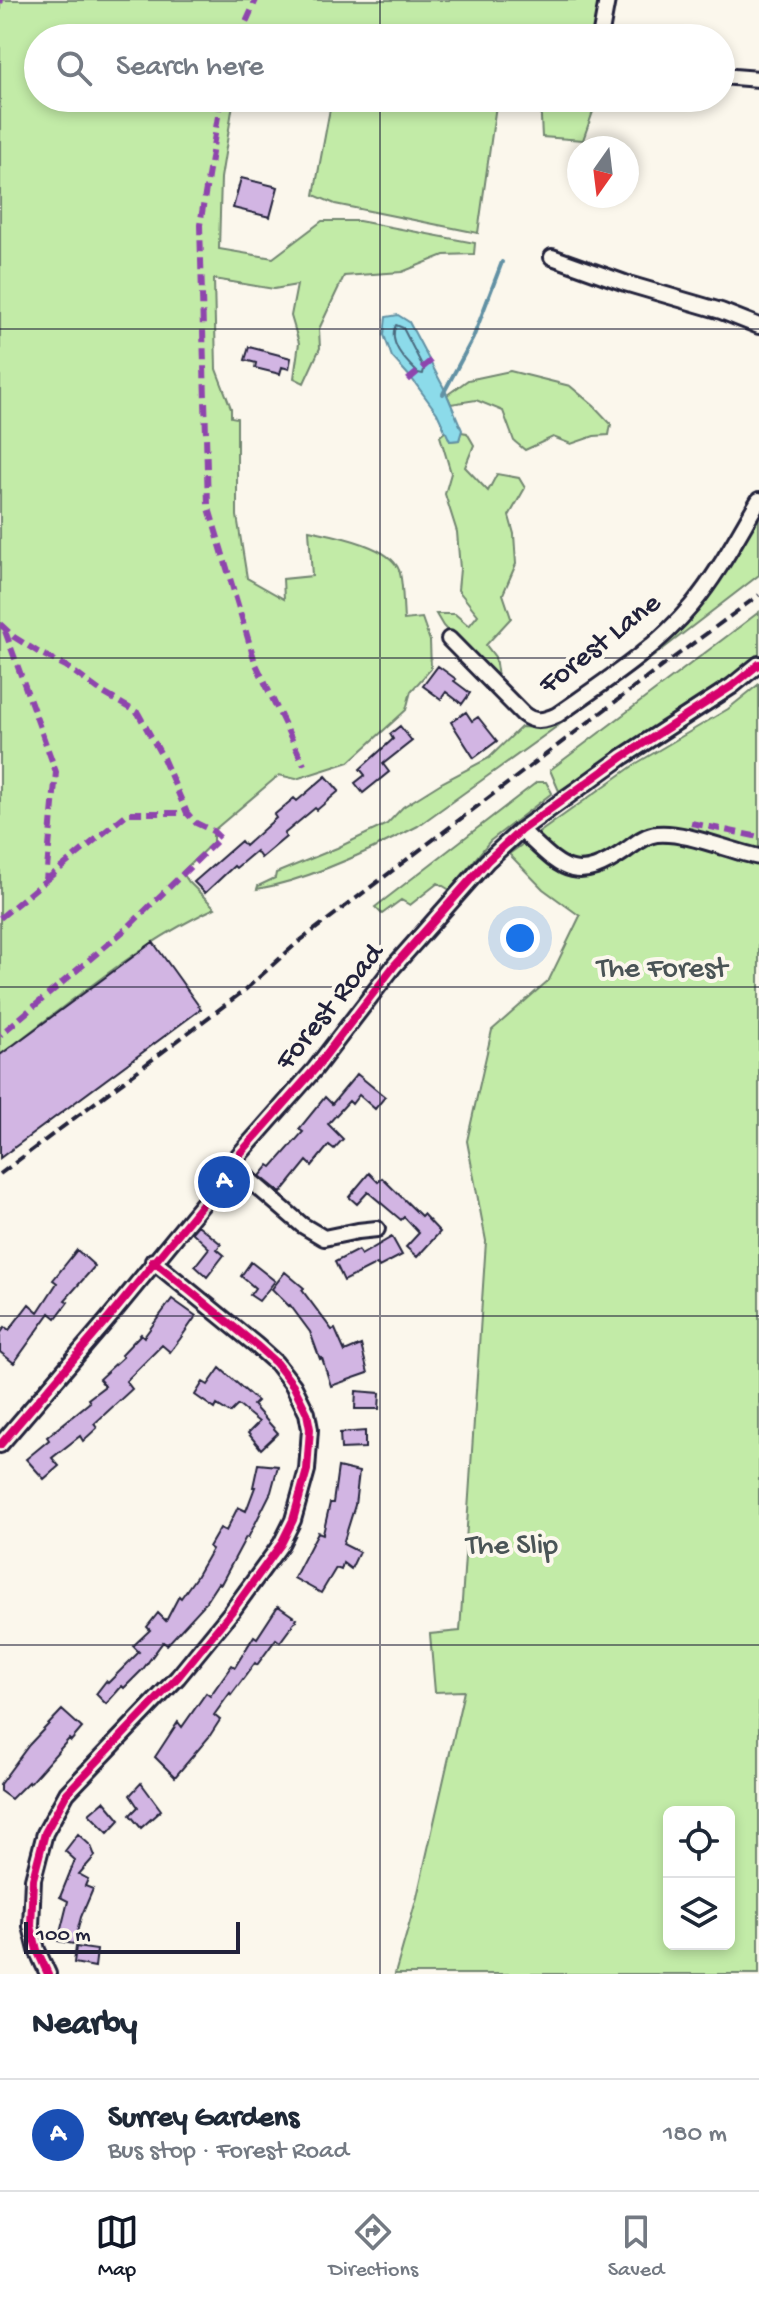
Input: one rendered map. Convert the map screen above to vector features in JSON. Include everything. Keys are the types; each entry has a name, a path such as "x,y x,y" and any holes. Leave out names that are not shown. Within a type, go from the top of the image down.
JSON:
{"street":[{"path":"603,24 607,0"},
{"path":"735,77 759,79"},
{"path":"552,257 759,326"},
{"name":"Forest Lane","path":"449,639 523,714 536,721 548,720 627,665 692,605 759,500"},
{"name":"Forest Road","path":"0,1445 71,1365 209,1196 231,1164 315,1069 394,966 487,861 521,830 624,756 732,686 759,664"},
{"path":"521,830 550,857 578,871 594,869 650,835 669,833 759,857"},
{"path":"231,1164 302,1225 324,1238 377,1229"},
{"path":"48,1974 31,1926 33,1879 45,1833 67,1793 178,1677 281,1544 293,1520 307,1470 310,1429 307,1413 293,1385 276,1363 256,1345 153,1261"}],"green space":[{"path":"0,0 616,0 610,24 24,24 24,112 232,112 221,178 219,249 273,258 322,221 359,221 475,243 474,254 444,255 402,272 344,276 319,329 320,348 304,383 294,378 299,343 291,316 297,285 274,289 214,279 216,369 231,408 231,417 237,418 237,516 247,578 284,599 283,579 312,576 309,530 372,548 393,561 399,570 404,620 422,618 430,641 431,669 411,691 406,710 349,762 296,779 279,775 213,831 213,842 182,872 215,908 131,957 0,1055"},
{"path":"329,112 495,112 478,233 335,204 314,195"},
{"path":"541,112 593,112 584,136 567,136 567,139 542,137"},
{"path":"510,371 570,386 611,424 609,435 594,436 571,444 553,437 525,450 514,441 503,411 476,400 451,404 447,395 468,380"},
{"path":"446,431 450,441 459,440 461,432 467,433 474,445 465,467 488,491 497,474 519,478 525,488 509,516 516,564 503,594 511,618 486,645 495,657 498,677 495,682 443,626 436,614 455,614 469,626 478,615 458,590 457,532 445,494 451,473 440,436"},
{"path":"759,511 759,575 637,669 418,826 318,871 257,889 275,878 276,873 387,824 403,807 489,758 521,727 538,728 566,715 636,664"},
{"path":"759,612 759,657 756,661 722,688 559,791 550,770"},
{"path":"759,684 759,1974 395,1974 417,1897 464,1691 435,1692 430,1634 460,1631 486,1241 467,1141 492,1030 549,980 580,916 543,889 509,854 637,763 728,709"},
{"path":"537,782 546,782 552,793 490,841 450,890 438,883 410,905 401,900 382,914 375,907"}],"water":[{"path":"398,315 409,322 445,390 462,430 459,440 450,441 437,413 392,357 384,335 386,317"}],"building":[{"path":"241,178 278,187 270,217 233,208"},
{"path":"249,347 291,358 289,369 282,367 280,374 255,368 256,363 245,360"},
{"path":"438,666 470,693 462,704 446,692 441,699 423,686"},
{"path":"466,712 472,721 478,717 497,741 474,758 451,722"},
{"path":"400,726 412,741 383,764 389,772 363,793 355,783 365,775 360,769 393,739 390,734"},
{"path":"326,776 339,791 284,834 286,837 261,858 256,851 236,868 234,866 205,893 194,882 241,841 245,846 276,818 274,815 294,798 297,801"},
{"path":"153,942 201,1009 0,1158 0,1055"},
{"path":"357,1074 385,1097 375,1109 359,1095 352,1104 349,1101 328,1124 343,1139 334,1149 329,1145 312,1166 307,1161 281,1193 260,1176 303,1132 299,1129 325,1097 332,1104"},
{"path":"369,1173 378,1182 382,1178 440,1232 417,1257 406,1247 419,1233 404,1217 401,1220 368,1192 357,1204 349,1197"},
{"path":"198,1225 221,1244 217,1249 224,1255 207,1277 195,1266 209,1248 192,1232"},
{"path":"392,1237 402,1255 344,1281 335,1262 358,1250 361,1255"},
{"path":"77,1250 95,1266 65,1300 68,1302 56,1318 50,1313 14,1363 0,1352 0,1334 5,1327 9,1330 29,1304 38,1312 57,1283 53,1280"},
{"path":"251,1262 275,1281 259,1301 250,1295 255,1288 241,1276"},
{"path":"285,1272 304,1288 302,1290 332,1330 335,1329 345,1352 361,1345 368,1373 331,1386 310,1332 290,1305 272,1289"},
{"path":"172,1299 196,1316 180,1339 170,1352 162,1345 126,1381 132,1389 94,1424 97,1428 83,1441 80,1436 52,1458 59,1466 44,1479 26,1459 105,1386 99,1379 123,1357 121,1355 141,1334 144,1337"},
{"path":"220,1368 257,1401 253,1405 278,1433 261,1449 248,1433 259,1422 238,1405 230,1413 217,1405 215,1409 195,1395 203,1382 208,1385"},
{"path":"356,1391 380,1393 379,1409 355,1409"},
{"path":"365,1431 365,1448 341,1449 340,1433"},
{"path":"258,1464 278,1466 271,1492 221,1584 218,1583 203,1606 167,1645 163,1642 143,1669 106,1704 96,1694 139,1652 133,1646 150,1630 147,1627 158,1613 166,1621 179,1596 181,1598 196,1577 220,1528 226,1531 238,1507 246,1511 255,1487"},
{"path":"338,1467 359,1472 355,1505 343,1544 359,1552 351,1569 343,1563 341,1570 336,1568 321,1593 294,1578 318,1532 323,1534 330,1503 333,1503"},
{"path":"278,1606 297,1619 280,1642 276,1639 230,1693 214,1715 220,1720 209,1737 175,1777 155,1757 178,1722 182,1727 206,1693 210,1696 232,1665 235,1667"},
{"path":"62,1710 82,1728 11,1799 0,1791 0,1784 29,1745"},
{"path":"141,1783 161,1810 141,1828 130,1815 138,1807 130,1795"},
{"path":"104,1801 120,1820 108,1833 89,1814"},
{"path":"78,1834 91,1846 95,1856 79,1874 88,1879 85,1886 93,1889 74,1944 58,1941 68,1901 60,1897 75,1860 65,1851"},
{"path":"76,1947 97,1950 95,1967 74,1963"}],"waterway":[{"path":"443,394 473,338 502,262"}],"railway":[{"path":"0,1174 245,990 297,943 759,595"}],"marked path":[{"path":"245,24 256,0"},
{"path":"219,112 200,225 208,505 255,662 304,765"},
{"path":"408,380 434,358"},
{"path":"0,624 14,637 66,666 138,713 163,758 187,813 196,823 220,838 127,928 0,1035"},
{"path":"0,918 46,880 56,772 5,631"},
{"path":"46,880 128,813 187,813"},
{"path":"691,823 759,837"}],"cycle path":[{"path":"0,1445 108,1319 209,1196 231,1164 315,1069 394,966 487,861 521,830 624,756 732,686 759,664"},
{"path":"48,1974 31,1926 33,1879 45,1833 67,1793 178,1677 281,1544 293,1520 307,1470 310,1429 307,1413 293,1385 276,1363 256,1345 153,1261"}],"place":[{"name":"Surrey Gardens","path":"224,1182"}],"park label":[{"name":"The Forest","path":"662,970"},
{"name":"The Slip","path":"512,1547"}]}
